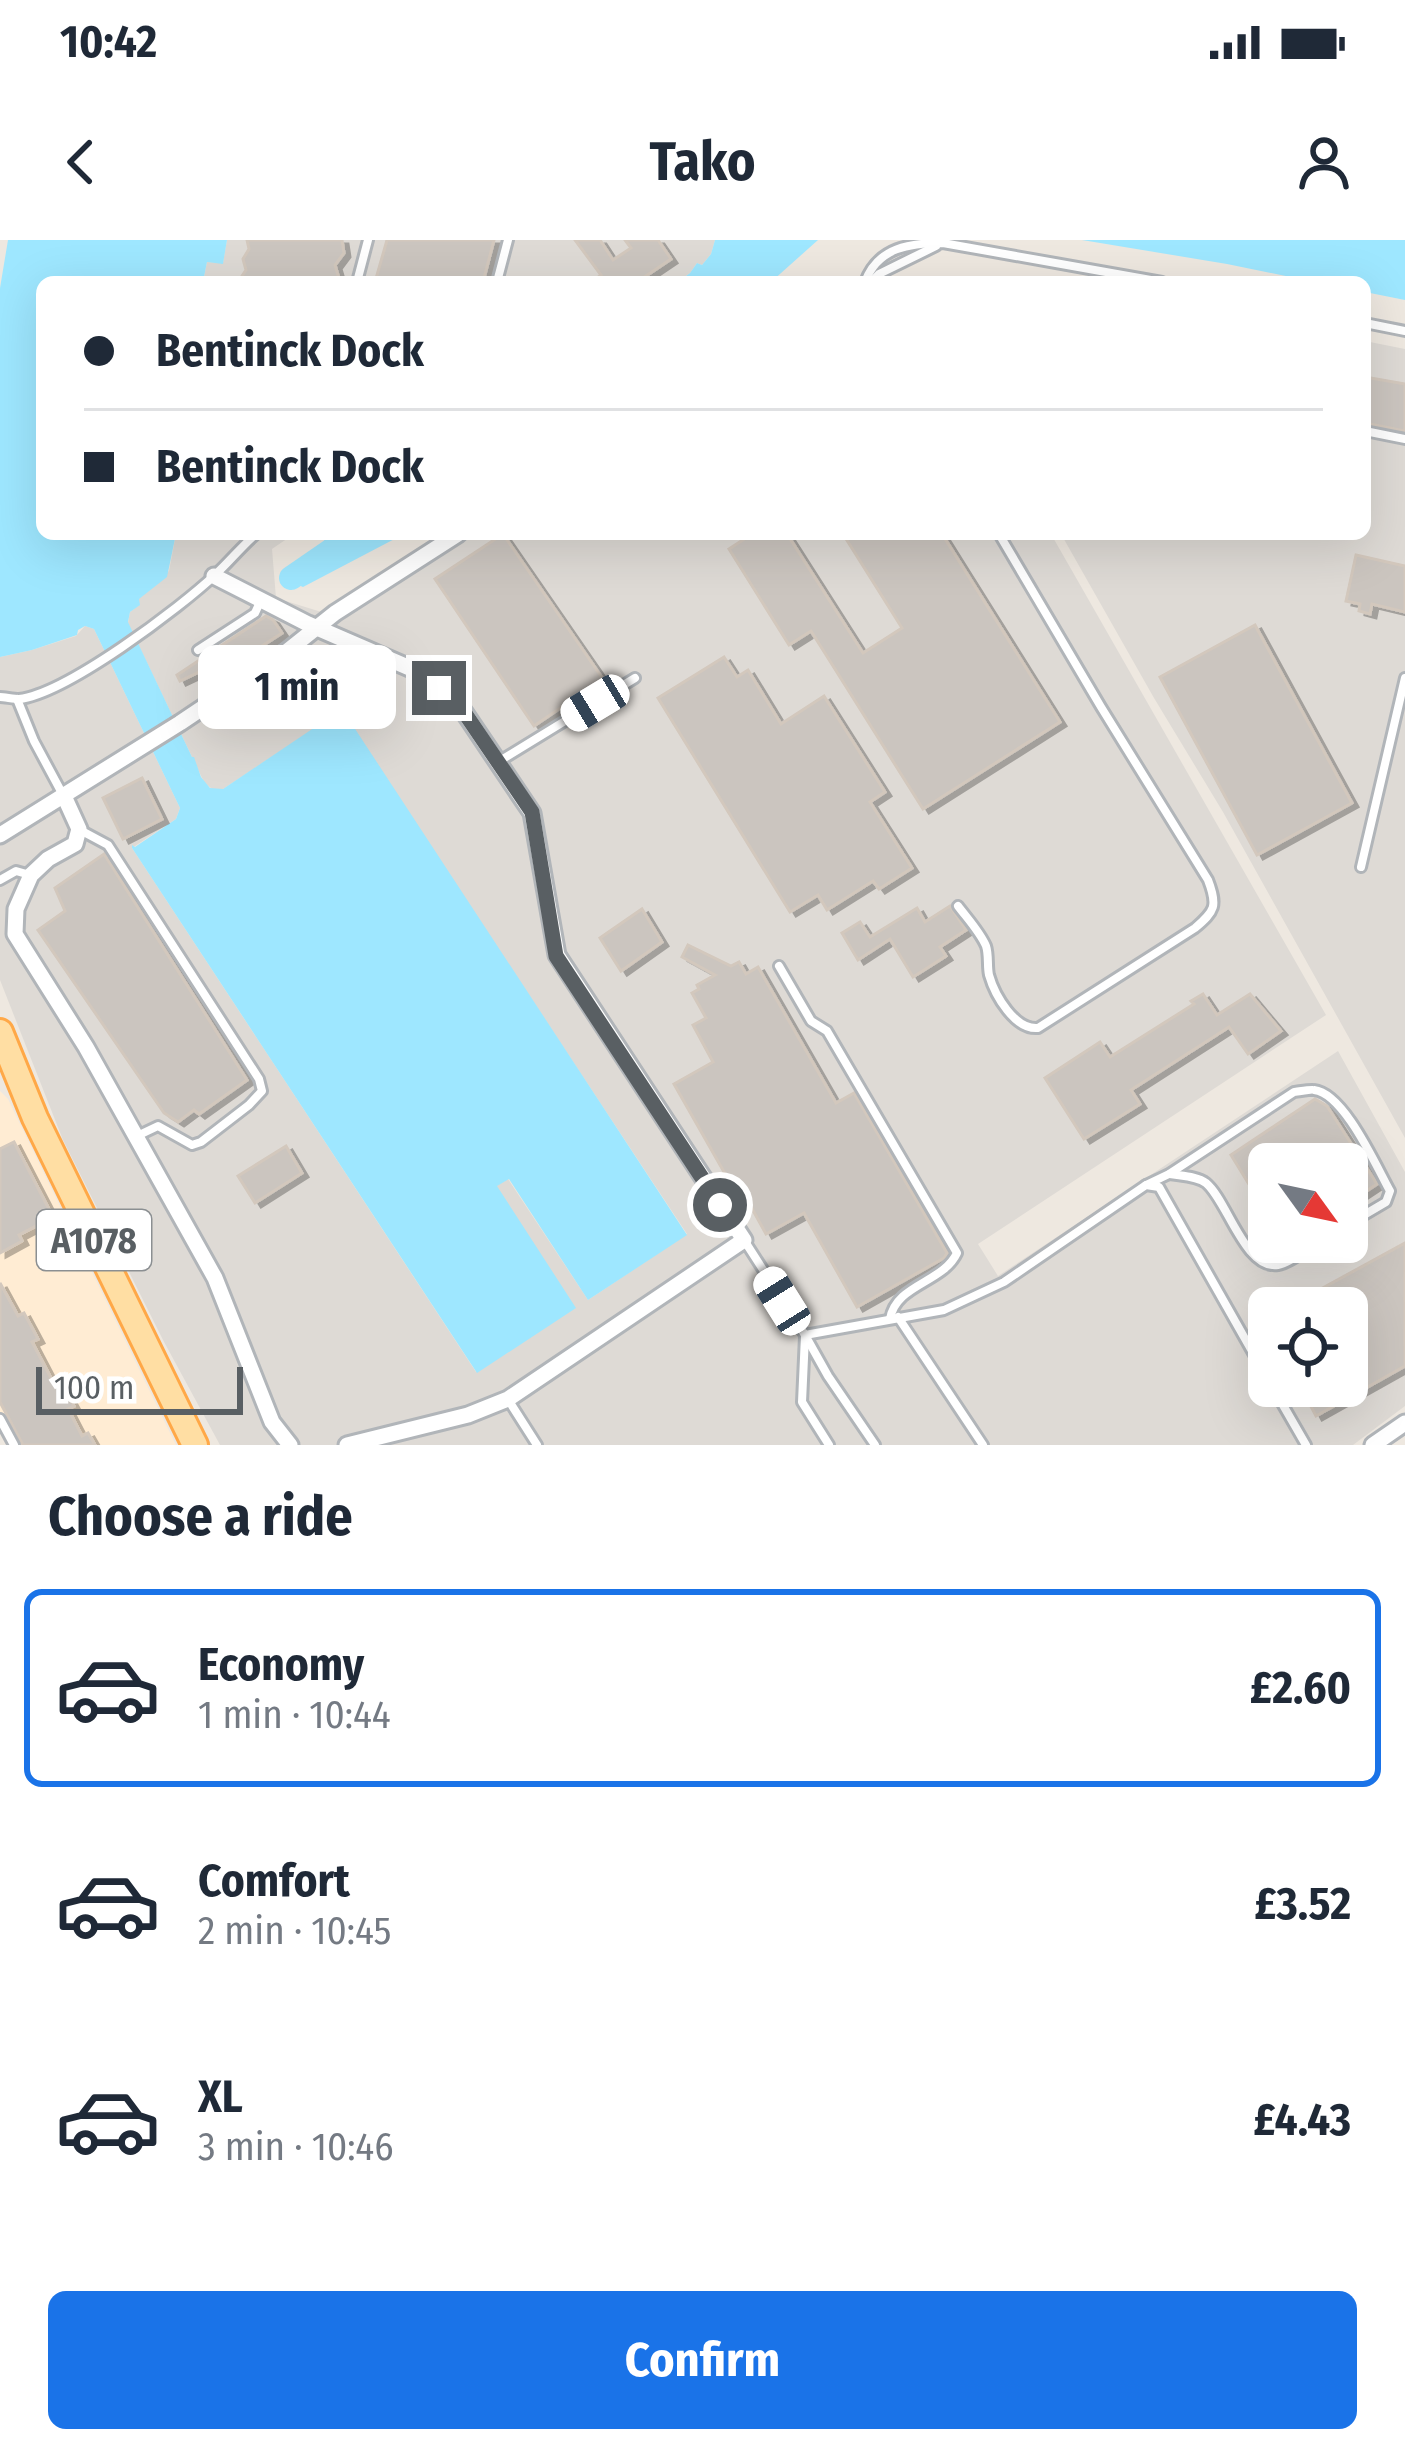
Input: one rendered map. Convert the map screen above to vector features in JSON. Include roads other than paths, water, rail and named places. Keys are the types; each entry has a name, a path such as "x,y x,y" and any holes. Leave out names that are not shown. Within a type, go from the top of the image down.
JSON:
{"main road":[{"name":"A1078","path":"0,1032 6,1067 195,1445"}],"street":[{"path":"0,835 180,723 449,540"},
{"path":"214,577 412,669 464,712 532,812 556,956 744,1240 508,1399 468,1415 347,1445"},
{"path":"64,796 79,829 75,844 31,875 16,909 15,934 137,1136 215,1279 272,1422 290,1445"},
{"path":"1373,1445 1405,1423"}],"lane":[{"path":"359,276 368,240"},
{"path":"499,276 508,240"},
{"path":"868,276 869,270 896,248 912,243 943,243 1128,276"},
{"path":"876,276 943,243"},
{"path":"1371,323 1405,331"},
{"path":"1371,431 1405,439"},
{"path":"0,697 17,699 49,690 81,672 214,577 248,540"},
{"path":"958,906 986,947 994,987 1015,1019 1030,1029 1195,928 1214,907 1208,880 1004,540"},
{"path":"198,650 255,613 262,598"},
{"path":"497,762 635,678"},
{"path":"1360,867 1405,678"},
{"path":"17,699 64,796"},
{"path":"79,829 108,845 259,1079 262,1091 201,1142 192,1145 158,1126 137,1136"},
{"path":"0,880 16,871 31,875"},
{"path":"779,966 812,1022 827,1031 957,1253 950,1266 893,1304 894,1318 983,1445"},
{"path":"805,1335 944,1310 1004,1282 1294,1092 1313,1089 1328,1094 1363,1143"},
{"path":"1368,1152 1390,1191 1386,1202 1368,1213"},
{"path":"1168,1174 1207,1184 1248,1247"},
{"path":"1146,1185 1160,1187 1248,1344"},
{"path":"744,1240 875,1445"},
{"path":"805,1335 802,1402 829,1445"},
{"path":"508,1399 537,1445"},
{"path":"1284,1407 1306,1445"},
{"path":"0,1418 14,1445"}],"water":[{"path":"8,240 227,240 223,264 207,262 204,276 36,276 36,540 175,540 167,577 139,599 128,622 210,788 223,789 342,709 687,1235 588,1300 509,1179 497,1186 576,1308 477,1373 132,848 176,819 180,808 94,629 85,626 77,635 0,657 0,288"},
{"path":"715,240 818,240 778,276 686,276 711,254"},
{"path":"1082,240 1405,240 1405,300 1371,293 1371,276 1286,276"},
{"path":"325,540 393,540 303,587 294,583"}],"waterway":[{"path":"291,578 346,540"}]}
